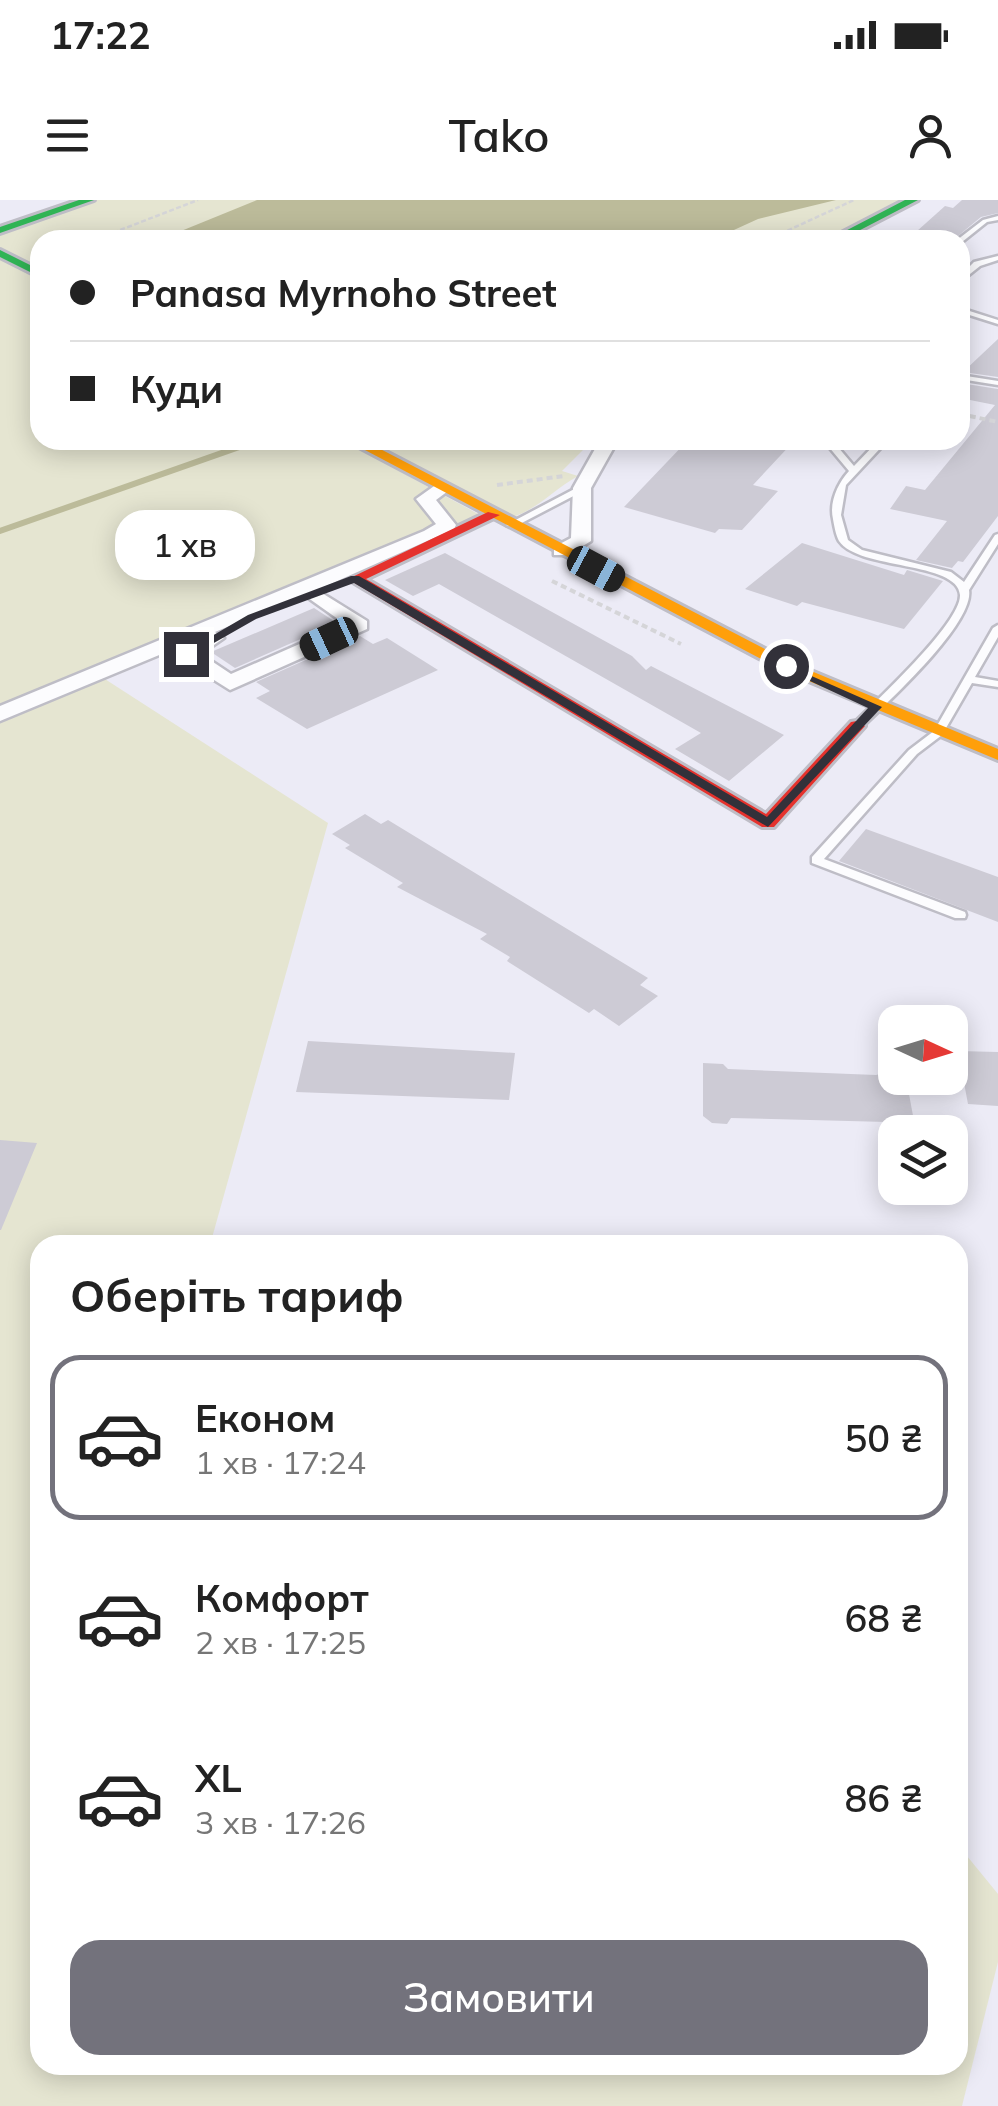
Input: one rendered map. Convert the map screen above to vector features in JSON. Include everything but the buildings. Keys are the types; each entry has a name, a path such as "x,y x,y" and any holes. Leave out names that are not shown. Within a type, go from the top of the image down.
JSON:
{"street":[{"path":"0,230 89,200"},
{"path":"852,230 913,200"},
{"path":"0,252 30,268"},
{"path":"372,450 561,552 876,707 998,755"},
{"path":"561,552 581,541 584,482 603,450"},
{"path":"0,714 432,535 447,525 425,498 443,488"},
{"path":"314,595 360,625 230,683 186,654 252,617 502,520"},
{"path":"355,579 768,823 857,726"}],"lane":[{"path":"970,233 985,221 998,218"},
{"path":"970,271 977,264 998,258"},
{"path":"970,313 998,322"},
{"path":"970,379 998,383"},
{"path":"836,450 852,469"},
{"path":"873,450 852,469 837,501 844,541 859,552 948,574 964,589"},
{"path":"502,520 584,482"},
{"path":"857,726 941,638 964,604 964,589 998,537"},
{"path":"960,914 816,860 913,752 938,732 972,680 977,660 998,628"},
{"path":"972,680 998,684"}],"path":[{"path":"121,230 198,200"},
{"path":"789,230 854,200"},
{"path":"970,416 998,422"},
{"path":"485,486 584,482"}],"shaded area":[{"path":"97,200 905,200 844,230 30,230 30,264 0,248 0,233"},
{"path":"257,200 836,200 758,219 734,230 184,230"},
{"path":"0,257 30,274 30,450 360,450 480,515 94,672 328,823 213,1235 30,1235 30,2075 968,2075 968,1857 998,1894 998,1962 962,2106 0,2106"},
{"path":"385,450 583,450 562,471 578,476 513,517"}],"waterway":[{"path":"0,531 231,450"}],"traffic: fast":[{"path":"0,230 89,200"},
{"path":"853,230 913,200"},
{"path":"0,253 30,269"}],"traffic: slow":[{"path":"372,450 786,666 998,755"}],"traffic: jam":[{"path":"493,515 355,579 768,823 857,726"}],"route":[{"path":"186,654 252,617 355,579 532,679 768,823 876,707 786,666"}]}
